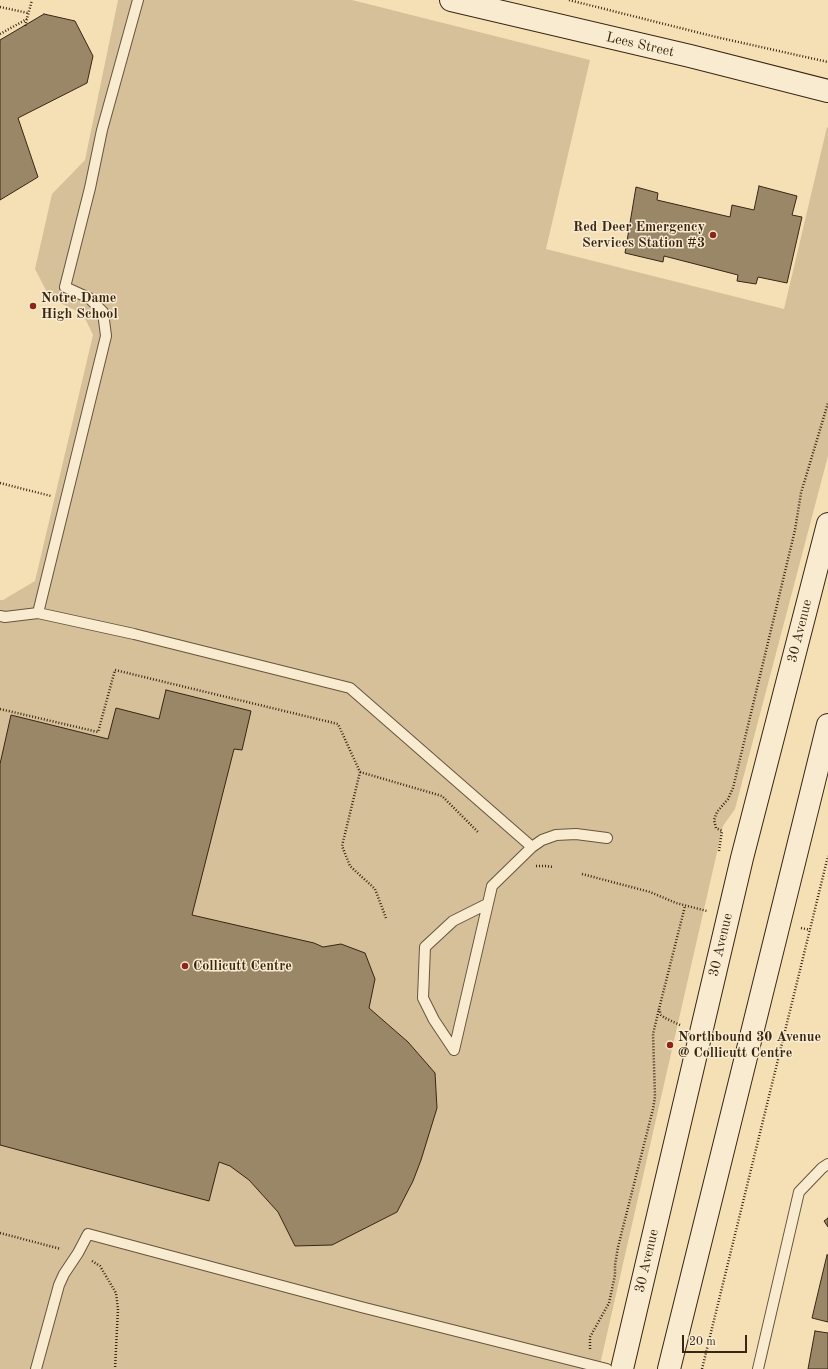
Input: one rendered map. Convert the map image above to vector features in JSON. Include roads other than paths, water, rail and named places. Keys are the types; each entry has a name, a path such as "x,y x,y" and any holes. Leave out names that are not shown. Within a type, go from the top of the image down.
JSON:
{"main road":[{"name":"Lees Street","path":"451,0 690,56 828,92"},
{"name":"30 Avenue","path":"622,1369 729,911 828,524"},
{"path":"669,1369 828,725"}],"lane":[{"path":"38,613 86,423 106,336 103,312 89,298 65,287 90,188 102,130 138,0"},
{"path":"0,616 5,617 38,613 134,634 350,688 532,846"},
{"path":"487,904 452,921 425,947 423,998 434,1020 454,1050 492,886 532,846 556,834 576,834 607,838"},
{"path":"758,1369 799,1192 822,1168 828,1164"},
{"path":"36,1369 59,1285 88,1234 368,1309 607,1369"}],"place":[{"name":"Red Deer Emergency Services Station #3","path":"713,235"},
{"name":"Notre Dame High School","path":"33,306"},
{"name":"Collicutt Centre","path":"185,966"},
{"name":"Northbound 30 Avenue @ Collicutt Centre","path":"670,1045"}]}
